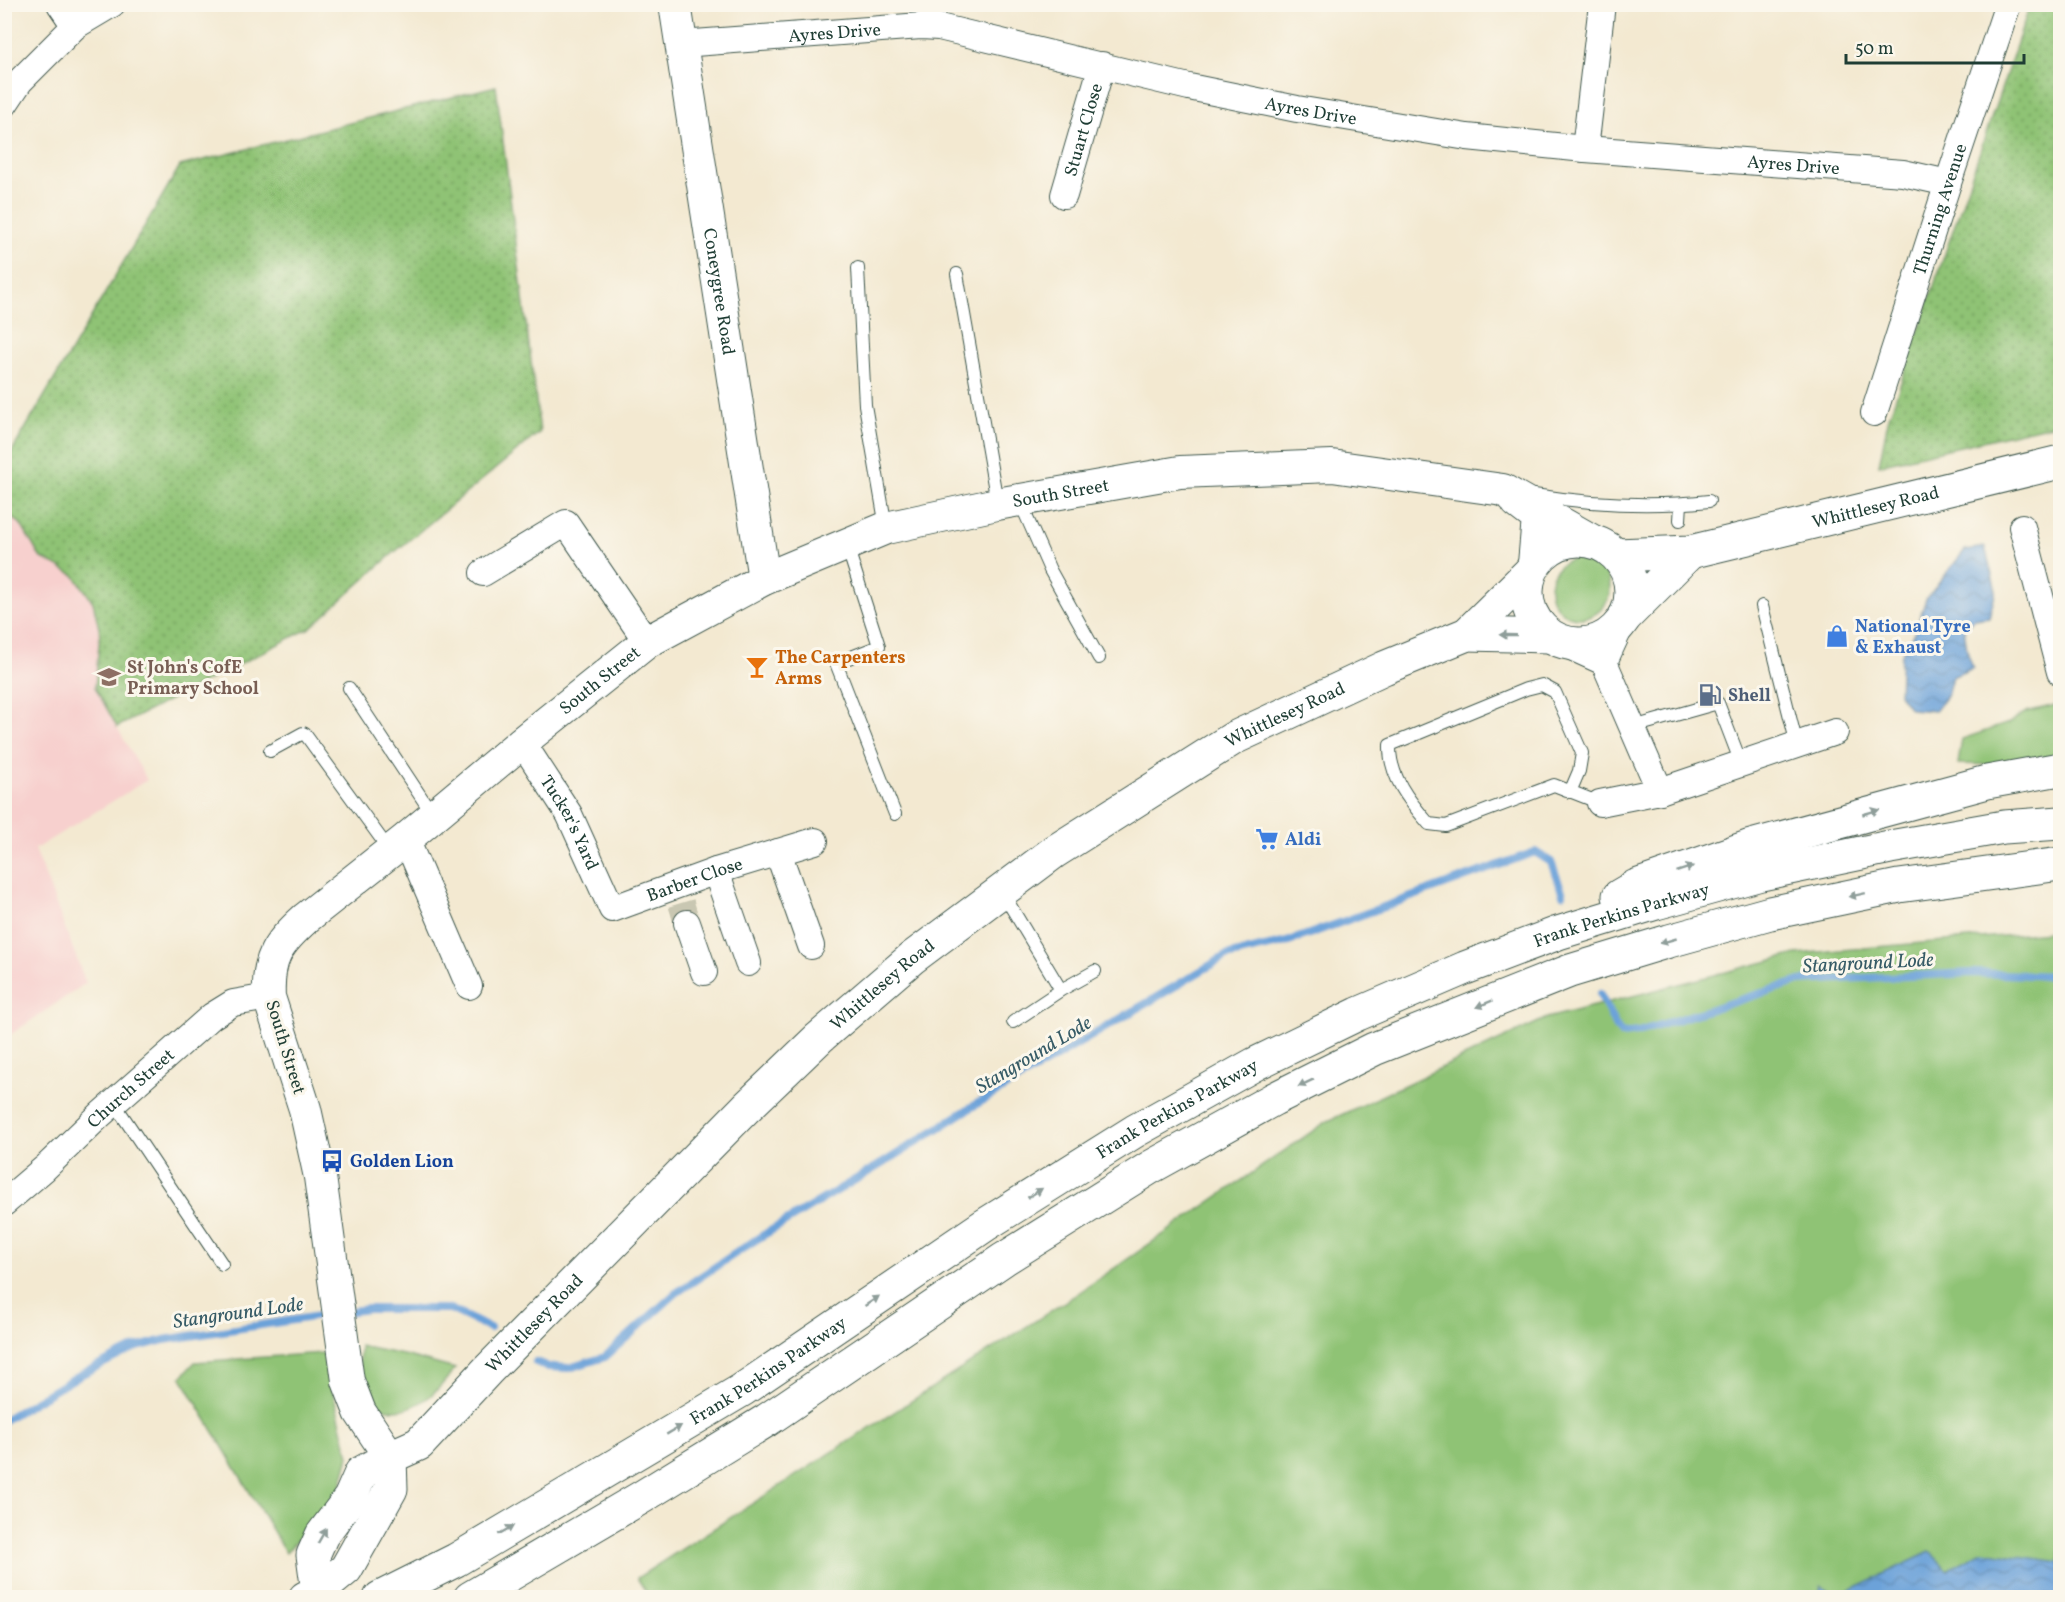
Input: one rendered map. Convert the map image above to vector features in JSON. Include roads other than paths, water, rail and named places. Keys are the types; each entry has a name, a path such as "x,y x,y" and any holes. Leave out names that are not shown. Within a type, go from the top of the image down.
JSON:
{"main road":[{"name":"Whittlesey Road","path":"1604,548 1690,552 2061,462"},
{"path":"1623,620 1630,602 1631,585 1626,569 1604,548 1575,539 1558,543 1544,552 1532,568 1526,590 1528,607 1537,623 1554,638 1575,644 1593,643 1609,635 1690,552"},
{"name":"Whittlesey Road","path":"315,1596 314,1555 322,1534 350,1498 361,1473 419,1444 487,1371 746,1108 819,1038 912,958 1054,852 1234,738 1384,668 1467,634 1532,568"},
{"name":"Whittlesey Road","path":"1467,634 1554,638"},
{"path":"1558,933 1636,886 1748,847 1987,782 2061,769"},
{"name":"Frank Perkins Parkway","path":"380,1598 456,1560 742,1390 985,1225 1135,1131 1255,1064 1358,1014 1465,968 1558,933 1761,874 1890,847 2004,827 2061,822"},
{"name":"Frank Perkins Parkway","path":"472,1596 632,1503 767,1420 1004,1259 1151,1167 1294,1089 1374,1049 1570,971 1770,913 1899,886 2061,864"},
{"path":"1899,886 2061,888"}],"street":[{"path":"60,4 75,26"},
{"path":"4,105 20,81 75,26 112,4"},
{"name":"Coneygree Road","path":"675,4 764,579"},
{"path":"1585,149 1602,4"},
{"name":"Thurning Avenue","path":"1874,413 2008,4"},
{"name":"Ayres Drive","path":"681,44 921,26 958,30 1189,87 1297,109 1467,137 1585,149 1903,173 1948,183"},
{"name":"Stuart Close","path":"1064,195 1102,65"},
{"name":"South Street","path":"390,1457 360,1413 352,1396 320,1177 305,1109 269,997 268,978 271,962 291,931 647,642 764,579 886,528 1008,502 1180,472 1332,466 1503,490 1604,548"},
{"path":"1503,490 1538,518 1532,568"},
{"path":"483,573 566,523 647,642"},
{"path":"2022,527 2061,672"},
{"path":"1604,662 1623,620"},
{"path":"1554,638 1604,662 1660,791"},
{"path":"1600,803 1660,791 1835,732"},
{"name":"Tucker's Yard","path":"522,742 569,814 612,909"},
{"name":"Barber Close","path":"612,909 681,904 716,871 815,841"},
{"path":"398,845 469,986"},
{"path":"778,852 812,946"},
{"path":"716,871 748,963"},
{"path":"681,904 704,972"},
{"name":"Church Street","path":"4,1203 212,1016 234,1003 269,997"}],"lane":[{"path":"858,268 866,405 886,528"},
{"path":"957,274 1008,502 1050,570 1099,658"},
{"path":"1503,490 1564,500 1681,504 1709,501"},
{"path":"1680,520 1681,504"},
{"path":"847,544 879,646 836,663 895,814"},
{"path":"1762,606 1797,745"},
{"path":"1570,792 1579,771 1582,753 1555,692 1542,685 1526,689 1390,745 1389,761 1408,800 1429,824 1446,826 1554,785 1570,792 1600,803"},
{"path":"349,688 434,816"},
{"path":"1633,727 1718,703 1741,763"},
{"path":"270,752 303,733 305,734 398,845"},
{"path":"1001,891 1061,990"},
{"path":"1013,1022 1061,990 1095,971"},
{"path":"114,1103 222,1264"}],"water":[{"path":"1985,547 1996,591 1989,617 1975,619 1964,628 1967,650 1973,668 1952,677 1947,695 1935,711 1910,709 1899,694 1901,655 1915,631 1926,599 1965,550"},
{"path":"1982,1551 2060,1562 2060,1597 1818,1597 1821,1586 1837,1596 1930,1552 1948,1570"}],"waterway":[{"name":"Stanground Lode","path":"536,1362 548,1367 569,1368 605,1357 676,1293 757,1239 970,1108 1226,956 1287,942 1535,852 1551,862 1563,894"},
{"name":"Stanground Lode","path":"1600,994 1622,1034 1638,1032 1800,981 1973,973 2060,976"},
{"name":"Stanground Lode","path":"346,1312 367,1309 450,1309 490,1328"},
{"name":"Stanground Lode","path":"4,1420 78,1376 134,1348 164,1340 332,1314"}],"tunnel":[{"path":"681,903 687,923"}],"place":[{"name":"National Tyre & Exhaust","path":"1837,636"},
{"name":"The Carpenters Arms","path":"757,667"},
{"name":"St John's CofE Primary School","path":"109,677"},
{"name":"Shell","path":"1710,695"},
{"name":"Aldi","path":"1267,839"},
{"name":"Golden Lion","path":"332,1161"}]}
